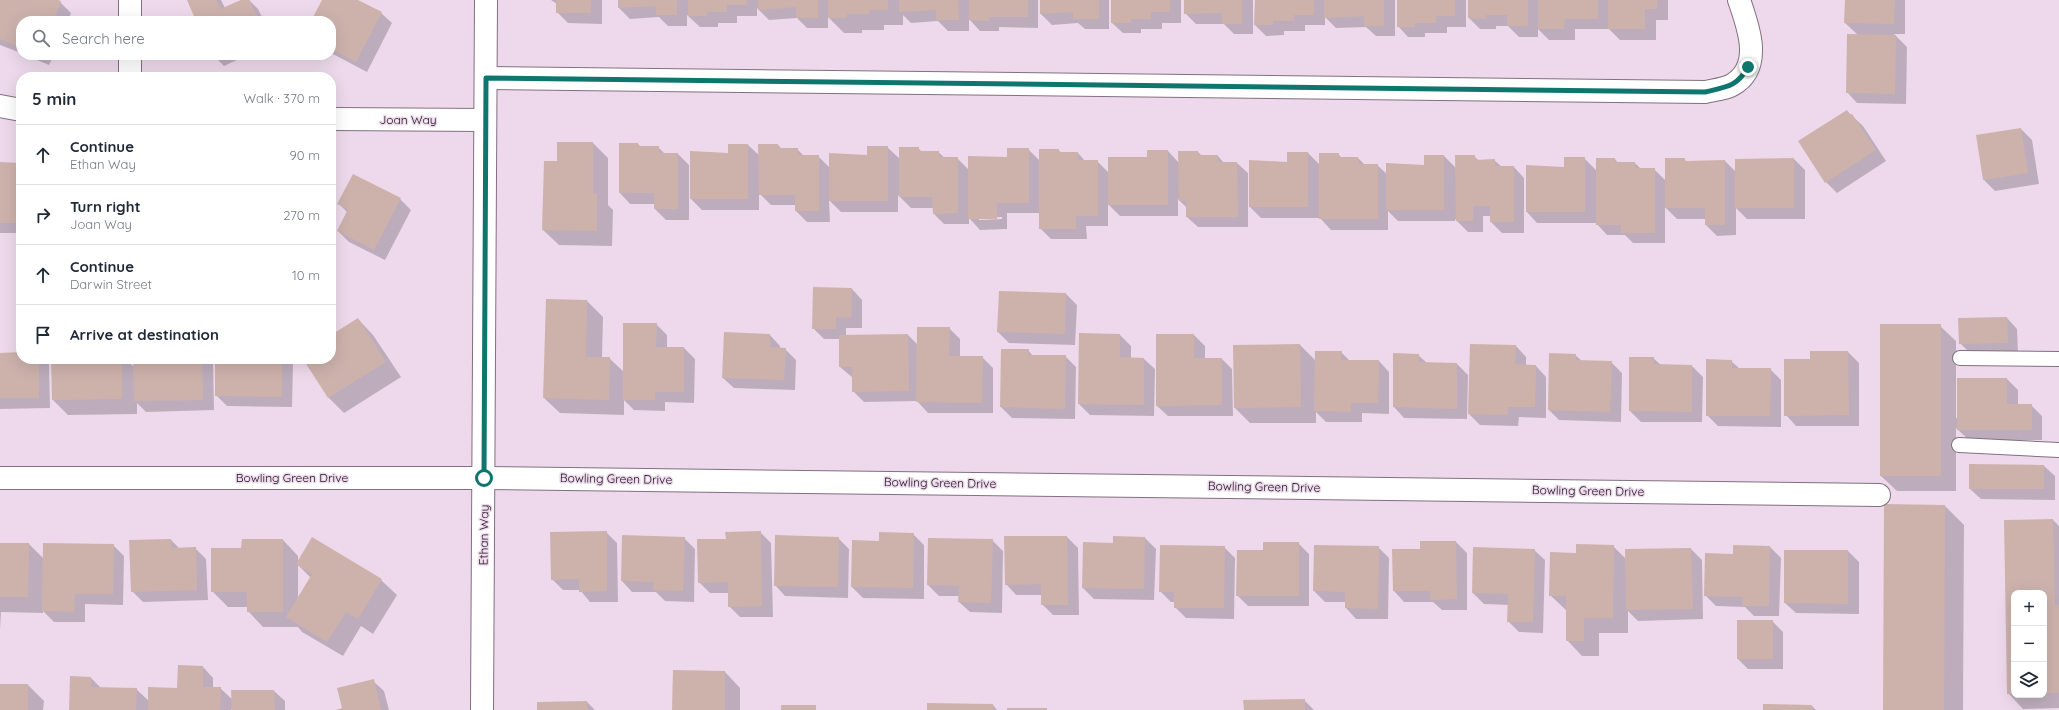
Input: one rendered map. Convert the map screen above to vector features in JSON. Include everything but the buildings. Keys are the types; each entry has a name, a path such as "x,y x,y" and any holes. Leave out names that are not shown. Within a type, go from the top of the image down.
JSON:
{"street":[{"path":"130,0 130,16"},
{"name":"Ethan Way","path":"482,710 486,0"},
{"path":"486,78 1705,92 1732,86 1742,77 1748,67 1751,52 1751,35 1739,0"},
{"path":"130,60 130,72"},
{"path":"0,106 16,109"},
{"name":"Joan Way","path":"336,119 485,120"},
{"name":"Bowling Green Drive","path":"0,478 484,478 1879,495"}],"lane":[{"path":"1960,358 2059,359"},
{"path":"1959,445 2059,450"}],"route":[{"path":"484,478 486,78 1705,92 1732,86 1742,77 1748,67"}]}
